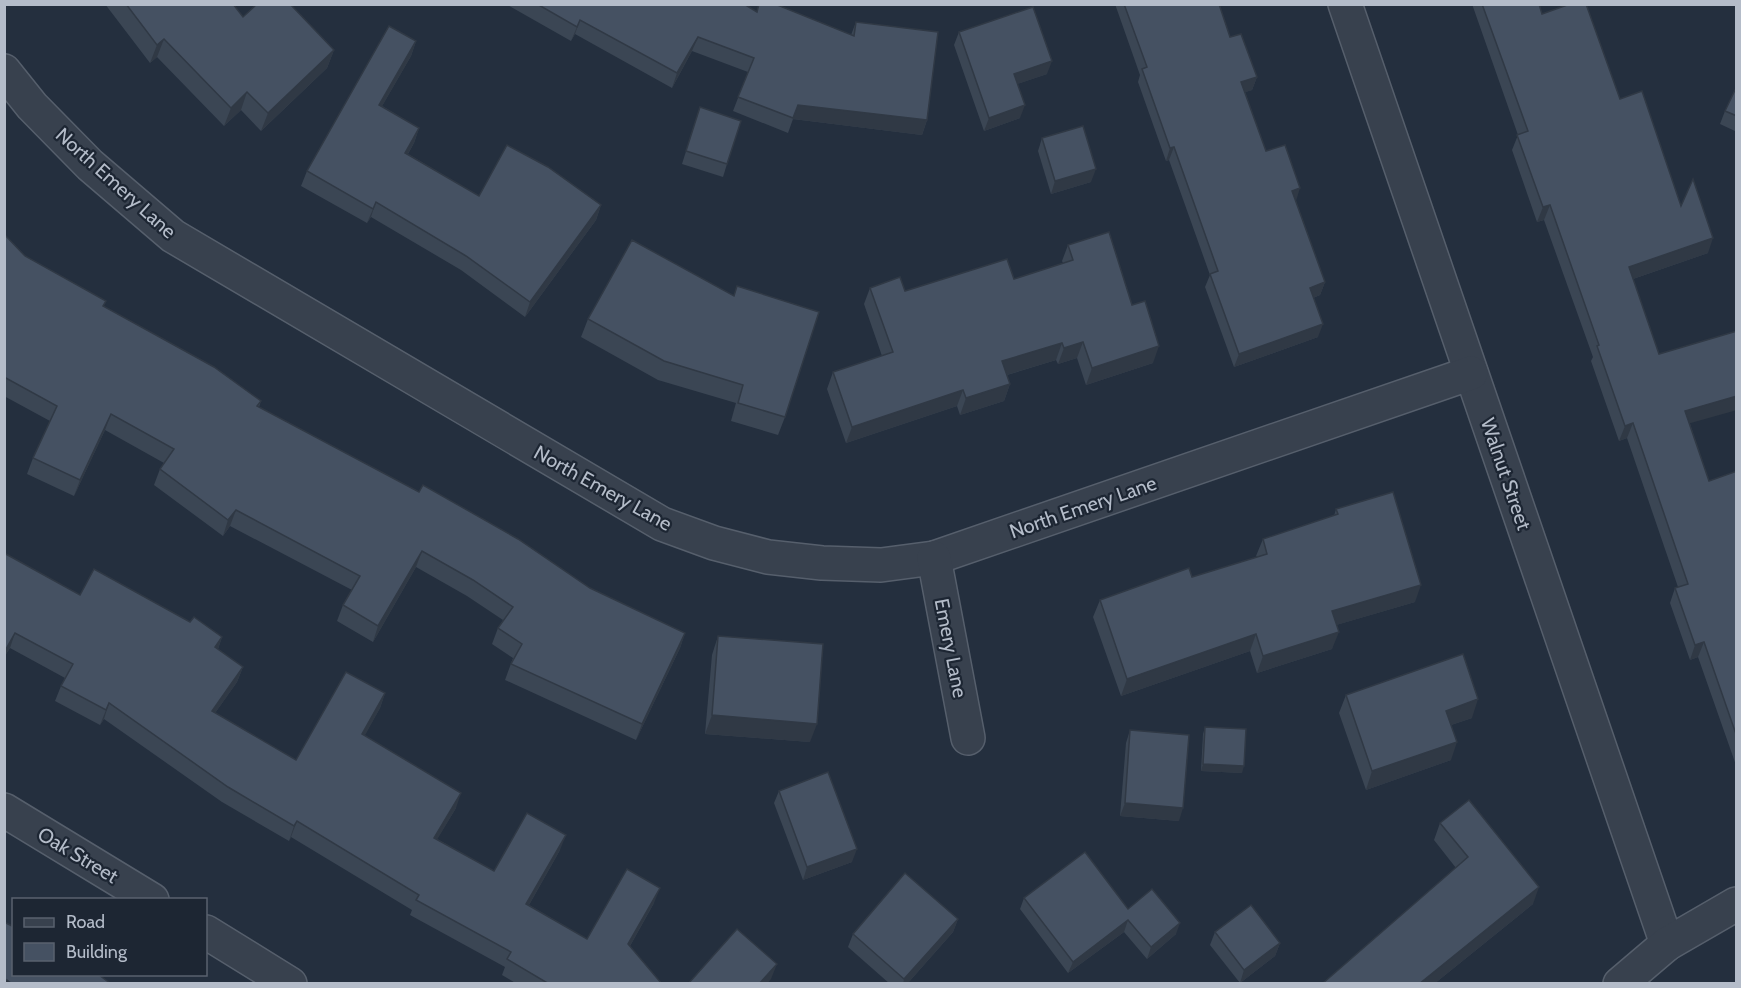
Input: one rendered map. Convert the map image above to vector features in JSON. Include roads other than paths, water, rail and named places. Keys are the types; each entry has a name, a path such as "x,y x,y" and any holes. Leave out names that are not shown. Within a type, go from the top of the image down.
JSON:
{"street":[{"name":"Walnut Street","path":"1345,4 1667,944"},
{"name":"North Emery Lane","path":"4,71 32,106 90,165 173,236 662,524 714,543 768,557 822,563 881,565 934,558 1471,373"},
{"name":"Emery Lane","path":"934,558 968,738"},
{"name":"Oak Street","path":"4,810 149,898"},
{"path":"1620,984 1667,944 1737,904"},
{"path":"207,933 290,984"}]}
